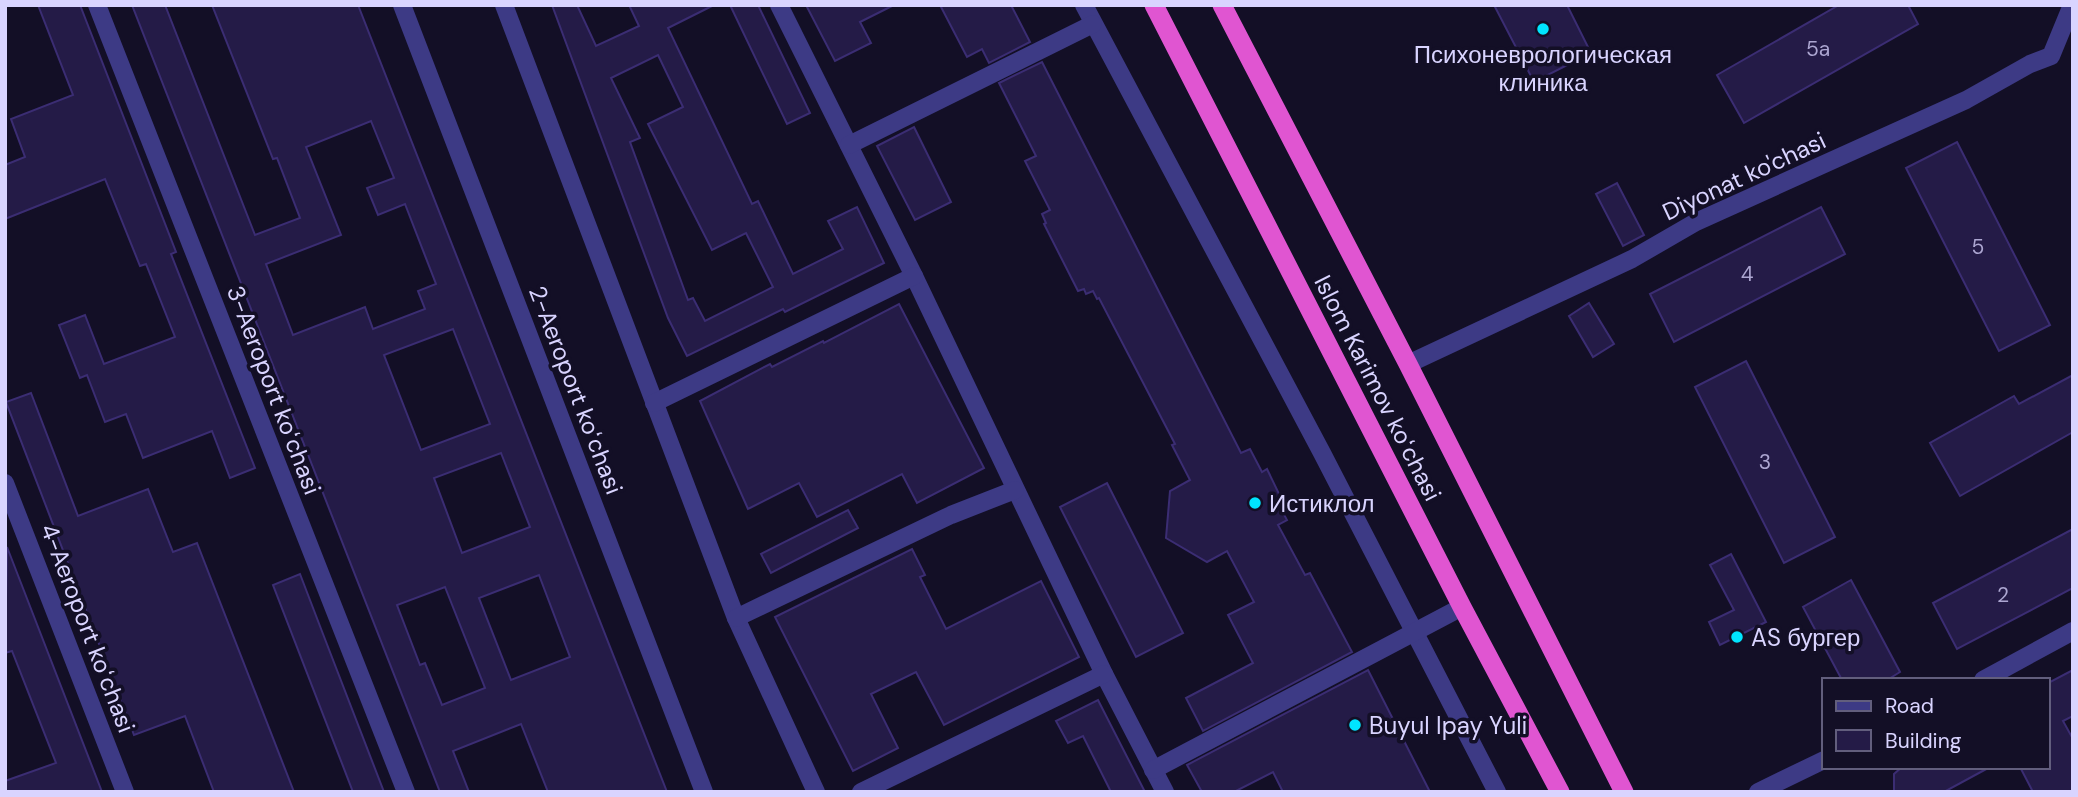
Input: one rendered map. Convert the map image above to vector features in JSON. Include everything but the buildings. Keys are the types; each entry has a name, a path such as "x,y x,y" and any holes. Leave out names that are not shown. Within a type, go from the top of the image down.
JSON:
{"highway":[{"name":"Islom Karimov koʻchasi","path":"1154,5 1559,792"},
{"name":"Islom Karimov koʻchasi","path":"1222,5 1408,364 1624,792"}],"street":[{"name":"3-Aeroport koʻchasi","path":"97,5 406,792"},
{"name":"2-Aeroport koʻchasi","path":"402,5 704,792"},
{"path":"504,5 736,618 816,792"},
{"path":"779,5 914,276 1104,674 1165,792"},
{"path":"1084,5 1497,792"},
{"path":"2051,56 2072,5"},
{"path":"849,145 1094,24"},
{"name":"Diyonat ko'chasi","path":"1408,364 1632,259 1696,222 1966,100 2073,45"},
{"path":"654,403 914,276"},
{"name":"4-Aeroport koʻchasi","path":"5,483 125,792"},
{"path":"736,618 951,515 1015,490"},
{"path":"1153,770 1462,607"},
{"path":"1987,678 2073,631"},
{"path":"861,792 1104,674"},
{"path":"1758,792 1822,761"}],"place":[{"name":"Психоневрологическая клиника","path":"1543,29"},
{"name":"Истиклол","path":"1255,503"},
{"name":"AS бургер","path":"1737,637"},
{"name":"Buyul Ipay Yuli","path":"1355,725"}]}
